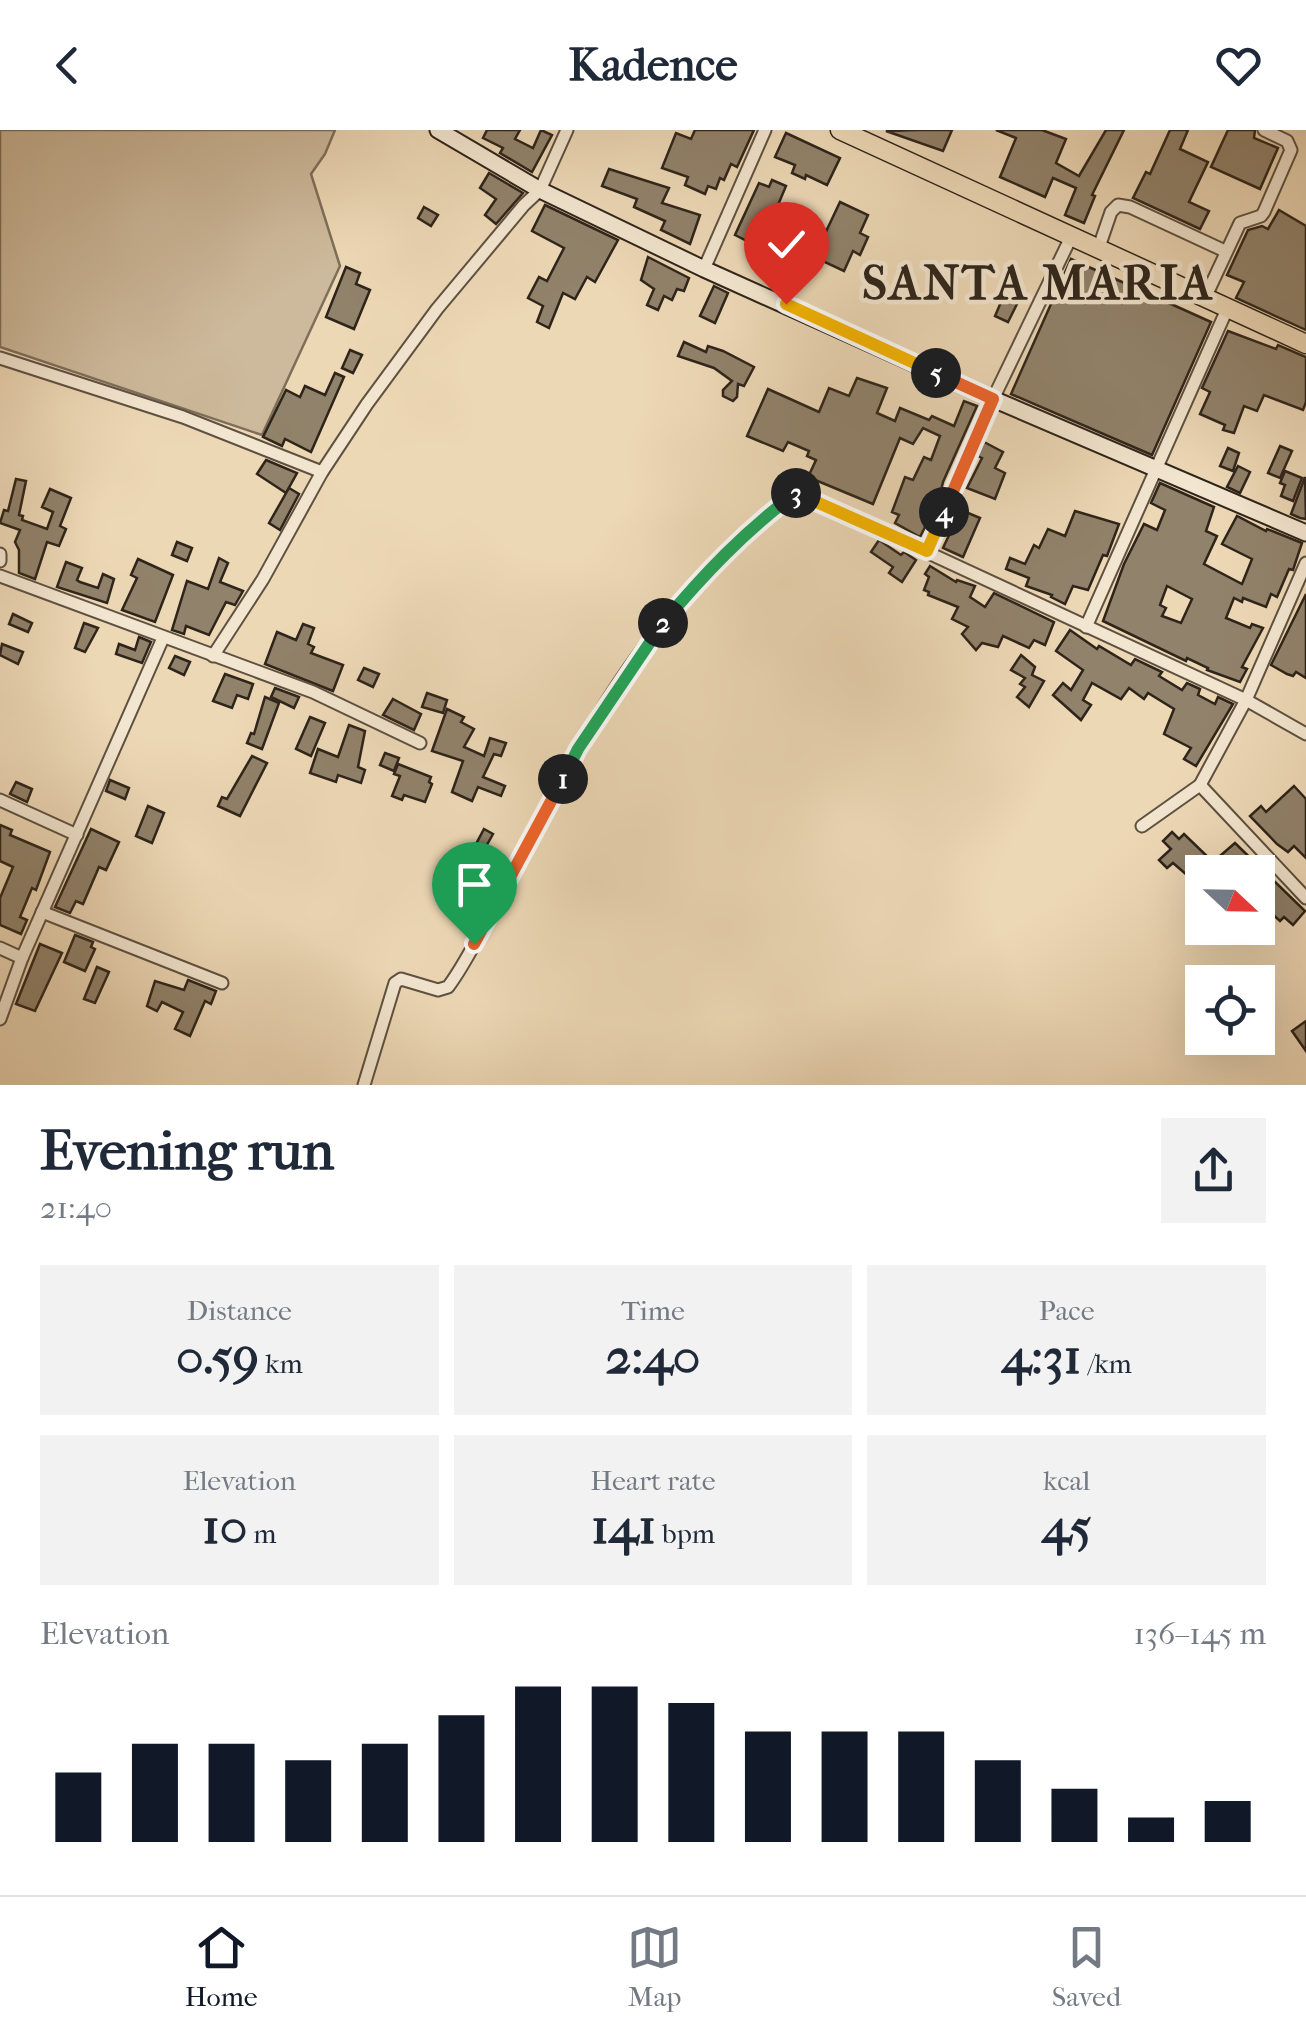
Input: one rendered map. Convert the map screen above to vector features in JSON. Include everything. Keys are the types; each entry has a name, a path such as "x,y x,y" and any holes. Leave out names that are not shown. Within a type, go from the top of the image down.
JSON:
{"main road":[{"path":"840,130 1306,344"}],"street":[{"path":"438,130 540,190 704,269 1306,533"},
{"path":"213,656 263,580 322,472 437,308 540,190 567,130"},
{"path":"704,269 765,130"},
{"path":"1205,298 1240,223 1261,216 1291,150 1287,141 1264,130"},
{"path":"1099,247 1111,212 1118,205 1130,206 1225,251"},
{"path":"927,551 993,399 1072,235"},
{"path":"1086,628 1228,307"},
{"path":"0,358 184,418 322,472"},
{"path":"364,1085 395,984 401,979 438,990 448,987 506,888 578,749 650,638 743,534 797,492 1246,700 1306,734"},
{"path":"1142,826 1200,785 1246,700 1306,563"},
{"path":"0,576 313,692 420,743"},
{"path":"0,1019 22,958 162,638"},
{"path":"1200,785 1306,898"},
{"path":"0,800 77,836"},
{"path":"42,912 222,983"},
{"path":"0,948 22,958"}],"shaded area":[{"path":"0,130 335,130 311,174 340,266 262,435 0,347"}],"building":[{"path":"487,130 520,130 515,139 533,148 541,130 552,135 532,172 500,153 503,148 483,138"},
{"path":"695,130 754,130 737,167 731,164 724,180 720,178 716,189 708,186 705,194 685,185 688,177 662,168 676,133 691,139"},
{"path":"952,130 943,151 886,131"},
{"path":"996,130 1042,130 1066,139 1056,163 1079,176 1106,130 1124,130 1092,195 1095,196 1084,223 1065,215 1076,188 1053,178 1045,197 1000,177 1016,138"},
{"path":"1170,130 1188,130 1180,149 1208,162 1189,202 1209,211 1200,229 1133,198 1146,172 1150,174"},
{"path":"1228,130 1255,130 1254,138 1278,148 1260,189 1211,167"},
{"path":"786,133 840,158 827,185 792,173 795,165 775,157"},
{"path":"609,169 669,188 662,203 700,215 690,244 661,230 665,221 634,207 637,199 602,186"},
{"path":"489,173 523,193 496,224 485,215 496,199 480,188"},
{"path":"772,180 786,186 778,205 785,208 771,238 781,243 775,255 735,235 759,183 769,187"},
{"path":"840,202 868,215 860,233 868,237 860,255 853,251 844,271 814,257"},
{"path":"545,205 618,240 595,282 587,277 575,299 563,293 549,328 537,322 543,306 528,298 539,277 547,281 564,248 532,231"},
{"path":"424,207 438,215 431,226 418,218"},
{"path":"1279,210 1306,226 1306,330 1236,298 1244,282 1227,275 1248,230 1262,226 1268,229"},
{"path":"648,257 689,278 684,291 677,289 672,300 664,296 658,310 647,305 654,289 641,280"},
{"path":"1071,259 1211,322 1152,455 1011,394"},
{"path":"346,267 360,273 356,284 370,290 354,329 326,317"},
{"path":"714,286 728,293 715,323 700,316"},
{"path":"1004,295 1018,302 1008,322 995,316"},
{"path":"1228,331 1306,357 1303,410 1264,395 1257,411 1244,406 1234,433 1200,414 1210,392 1202,388"},
{"path":"684,342 706,352 708,346 723,351 754,367 744,386 738,384 733,401 723,396 723,390 732,381 714,368 678,356"},
{"path":"350,350 362,355 353,373 342,368"},
{"path":"335,373 344,377 311,452 285,439 282,446 263,437 286,390 300,397 305,386 325,395"},
{"path":"857,378 887,388 877,413 895,421 900,408 954,426 964,401 977,406 920,537 895,523 899,515 892,512 905,477 913,480 924,457 931,460 940,436 923,428 913,444 900,438 873,504 808,477 816,460 807,456 809,451 788,442 783,451 747,436 768,389 819,412 829,388 849,396"},
{"path":"984,442 1003,452 995,468 1005,473 995,499 967,488 982,458 978,456"},
{"path":"1280,446 1292,451 1280,478 1268,473"},
{"path":"1228,448 1239,453 1233,471 1220,466"},
{"path":"266,460 297,473 286,493 257,474"},
{"path":"1238,466 1250,472 1240,493 1227,487"},
{"path":"1285,471 1302,478 1293,501 1281,496 1285,485 1280,483"},
{"path":"1305,477 1306,519 1291,514"},
{"path":"16,479 26,481 19,515 22,520 47,529 53,512 42,507 50,489 71,498 60,526 66,529 59,546 47,542 35,579 19,573 15,542 20,530 0,523 4,510 8,511"},
{"path":"1160,483 1214,507 1206,531 1217,536 1204,564 1242,584 1252,559 1222,544 1237,516 1302,543 1293,570 1289,569 1277,597 1271,594 1266,607 1234,598 1226,618 1250,628 1252,624 1263,628 1242,667 1247,669 1240,682 1103,621 1144,524 1157,530 1165,510 1151,503","holes":["1167,586 1192,599 1181,623 1162,616 1166,608 1160,605"]},
{"path":"289,488 299,494 280,530 269,523"},
{"path":"961,510 980,518 963,557 943,548"},
{"path":"1075,511 1119,524 1088,590 1073,586 1065,604 1026,586 1029,578 1006,569 1010,558 1025,564 1048,529 1065,536"},
{"path":"879,540 916,560 902,582 889,573 893,567 871,552"},
{"path":"177,542 192,548 187,561 172,555"},
{"path":"219,558 228,563 220,582 243,591 235,605 226,602 209,635 186,626 184,634 172,630 187,581 208,589"},
{"path":"138,559 173,575 155,622 122,610 137,578 131,575"},
{"path":"66,562 82,568 77,580 80,582 98,588 103,574 114,579 107,603 57,587"},
{"path":"930,566 956,582 975,586 970,597 985,607 994,593 1054,622 1045,645 1034,640 1029,648 1003,636 998,647 982,643 976,650 962,634 968,627 952,619 958,607 924,590"},
{"path":"1306,594 1306,678 1271,665"},
{"path":"13,614 32,623 28,632 9,624"},
{"path":"84,623 98,628 85,652 75,648"},
{"path":"303,624 314,628 308,644 314,647 311,653 343,665 333,691 265,664 277,632 296,640"},
{"path":"1070,630 1097,649 1099,646 1131,665 1135,659 1162,672 1159,676 1182,690 1187,683 1215,704 1218,697 1233,704 1196,766 1184,759 1191,748 1164,734 1174,709 1148,693 1144,699 1129,688 1121,699 1092,683 1083,700 1091,705 1081,720 1053,695 1063,683 1071,690 1083,670 1056,651"},
{"path":"139,637 151,642 142,663 116,654 119,644 135,650"},
{"path":"2,644 23,652 18,664 0,655"},
{"path":"1021,655 1035,667 1032,675 1044,681 1029,707 1017,697 1025,687 1020,684 1025,678 1011,670"},
{"path":"175,656 190,662 184,675 169,668"},
{"path":"364,668 379,674 373,687 358,680"},
{"path":"225,674 253,684 248,699 237,695 232,708 213,701"},
{"path":"275,688 299,697 294,708 271,697"},
{"path":"427,693 447,700 443,713 422,707"},
{"path":"265,697 279,703 262,749 247,743 254,734"},
{"path":"393,699 421,714 414,730 383,715"},
{"path":"447,709 464,717 461,722 474,729 464,747 484,756 490,738 506,743 501,756 494,754 483,777 505,786 501,796 478,787 472,801 452,792 463,761 432,751"},
{"path":"310,717 325,723 311,756 296,749"},
{"path":"349,725 365,731 358,767 365,770 361,783 338,775 336,782 310,773 318,749 338,757"},
{"path":"385,753 399,758 394,771 380,765"},
{"path":"252,756 267,763 240,816 218,806 222,797 227,799"},
{"path":"398,764 431,777 425,802 404,795 402,800 392,796 400,776 394,774"},
{"path":"110,780 129,788 125,799 106,791"},
{"path":"16,782 32,789 27,802 10,794"},
{"path":"1294,786 1306,799 1306,858 1294,846 1288,852 1277,844 1250,816 1261,806 1266,812"},
{"path":"148,806 164,813 152,843 136,836"},
{"path":"0,825 12,830 10,835 50,852 36,890 32,888 20,917 27,920 21,934 0,925 0,898 13,867 0,861"},
{"path":"91,829 119,842 106,870 99,867 83,904 76,901 70,913 55,907"},
{"path":"484,829 493,834 484,850 475,846"},
{"path":"1172,832 1179,839 1184,834 1206,855 1185,855 1185,873 1173,863 1167,868 1159,860 1171,849 1163,841"},
{"path":"1235,843 1247,855 1221,855"},
{"path":"1275,882 1305,911 1293,925 1284,917 1280,921 1275,916"},
{"path":"75,935 93,942 91,947 95,949 85,971 64,962"},
{"path":"40,944 62,953 35,1011 16,1004"},
{"path":"97,967 109,972 95,1003 84,999"},
{"path":"188,980 216,991 211,1004 205,1001 190,1036 175,1029 183,1012 162,1002 157,1011 147,1006 155,981 184,990"},
{"path":"1306,1021 1306,1051 1292,1031"}],"district":[{"name":"SANTA MARIA","path":"1038,283"}],"route":[{"path":"474,944 578,749 650,638 743,534 797,492 927,551 993,399 786,304"}]}
